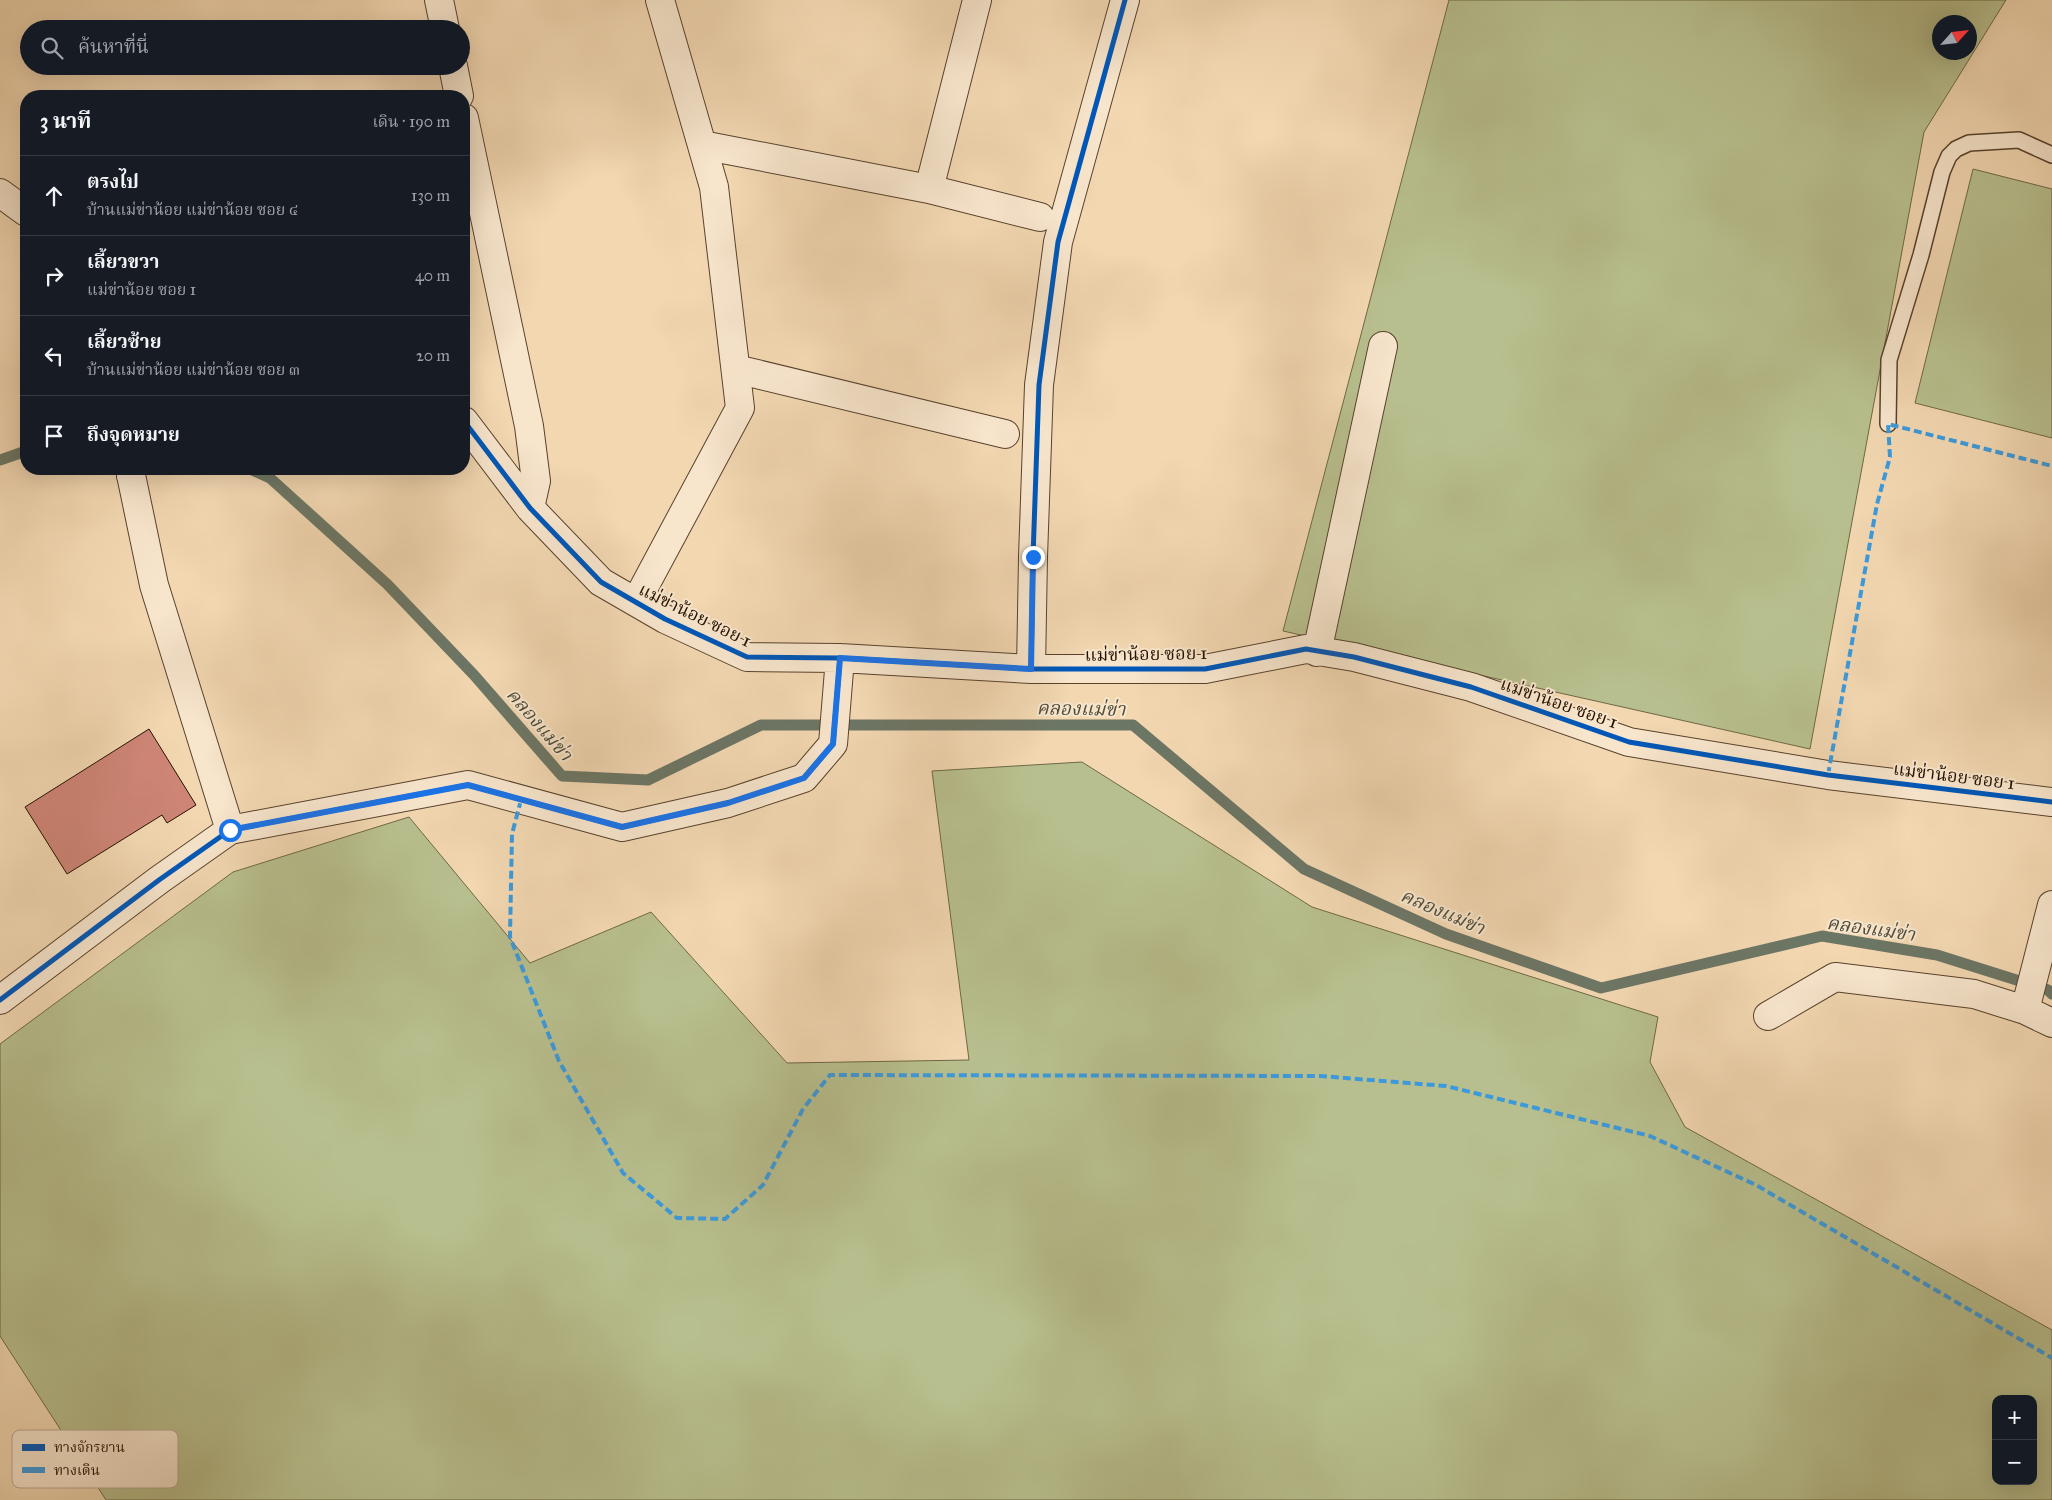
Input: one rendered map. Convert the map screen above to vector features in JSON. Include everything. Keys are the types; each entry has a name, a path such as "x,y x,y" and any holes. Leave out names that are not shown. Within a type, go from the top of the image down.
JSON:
{"street":[{"path":"439,0 443,20"},
{"path":"636,602 740,408 714,187 660,0"},
{"path":"929,190 977,0"},
{"path":"1031,669 1039,385 1058,242 1125,0"},
{"path":"455,75 458,90"},
{"path":"702,145 929,190 1040,216"},
{"path":"470,146 529,426 536,481 530,508"},
{"path":"0,193 20,208"},
{"path":"1317,652 1383,346"},
{"path":"736,369 1005,434"},
{"name":"แม่ข่าน้อย ซอย 1","path":"470,429 530,508 601,582 665,619 747,657 840,658 1031,669 1205,669 1306,649 1354,657 1472,687 1629,742 1828,775 2052,802"},
{"path":"132,475 154,585 230,830"},
{"path":"0,1000 159,880 230,830 468,785 622,827 728,803 804,778 833,744 840,658"},
{"path":"2025,1010 2052,905"},
{"path":"1768,1016 1835,977 1974,994 2025,1010 2052,1022"}],"lane":[{"path":"1888,424 1889,360 1921,255 1942,172 1949,156 1956,149 1969,143 2019,140 2052,155"}],"green space":[{"path":"1449,0 2006,0 1977,47 1977,15 1932,15 1932,60 1969,60 1924,132 1810,749 1283,631"},
{"path":"1973,169 2052,189 2052,438 1915,403"},
{"path":"1082,762 1312,907 1658,1017 1650,1062 1685,1127 2052,1330 2052,1500 106,1500 98,1488 178,1488 178,1430 61,1430 0,1336 0,1044 233,872 409,817 530,963 651,912 787,1063 969,1060 932,771"}],"building":[{"path":"149,729 196,805 167,823 162,815 67,874 25,807"}],"waterway":[{"name":"คลองแม่ข่า","path":"0,460 20,453"},
{"name":"คลองแม่ข่า","path":"263,475 270,478 387,584 474,675 562,776 648,780 761,725 1133,725 1304,869 1446,934 1601,988 1822,936 1937,955 2048,990 2052,994"}],"marked path":[{"path":"1828,775 1877,504 1890,457 1888,424 2052,466"},
{"path":"521,800 512,834 510,937 559,1061 623,1173 677,1218 725,1219 763,1185 803,1109 830,1075 1320,1076 1446,1086 1650,1136 1756,1185 2052,1358"}],"cycle path":[{"path":"1031,669 1039,385 1058,242 1125,0"},
{"path":"470,429 530,508 601,582 665,619 747,657 840,658 1031,669 1205,669 1306,649 1354,657 1471,687 1629,742 1828,775 2052,802"},
{"path":"0,1000 159,880 230,830 468,785 622,827 728,803 804,778 833,744 840,658"}],"route":[{"path":"230,830 468,785 622,827 728,803 804,778 833,744 840,658 1031,669 1033,557"}]}
